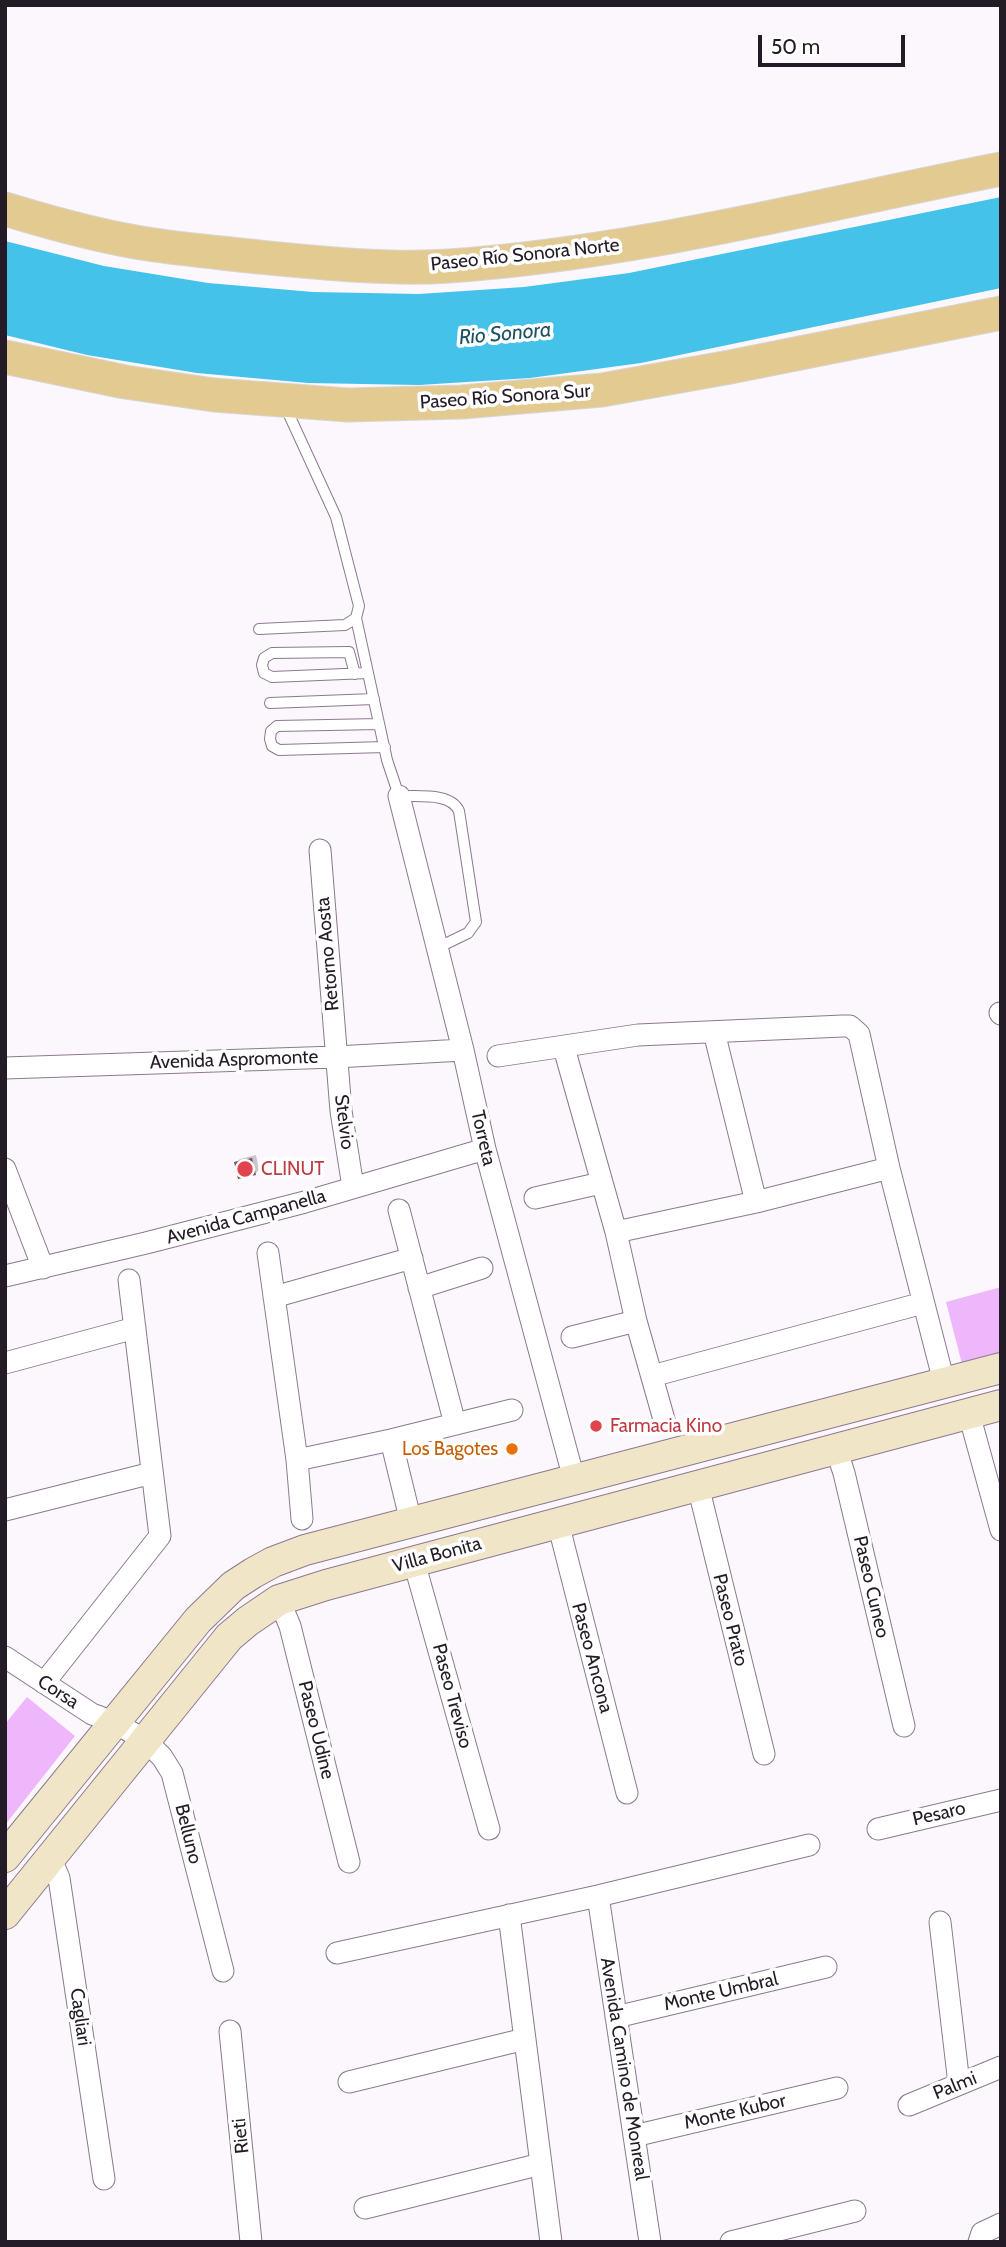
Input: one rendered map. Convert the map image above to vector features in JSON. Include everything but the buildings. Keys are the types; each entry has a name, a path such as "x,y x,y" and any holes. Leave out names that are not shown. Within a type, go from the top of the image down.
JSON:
{"main road":[{"name":"Paseo Río Sonora Norte","path":"5,209 52,223 152,245 308,262 446,266 534,258 633,243 793,213 1001,169"},
{"name":"Paseo Río Sonora Sur","path":"5,357 125,382 214,395 348,405 463,402 602,390 1001,313"}],"street":[{"name":"Torreta","path":"399,796 485,1149 574,1479"},
{"name":"Retorno Aosta","path":"320,850 336,1057"},
{"path":"498,1056 638,1035 843,1026 855,1029 859,1034 944,1382"},
{"path":"714,1032 756,1202"},
{"path":"564,1048 617,1232 636,1321 665,1423"},
{"name":"Avenida Aspromonte","path":"5,1068 463,1050"},
{"name":"Stelvio","path":"336,1057 353,1187"},
{"name":"Avenida Campanella","path":"5,1276 279,1209 485,1149"},
{"path":"617,1232 756,1202 890,1168"},
{"path":"5,1169 43,1268"},
{"path":"534,1198 601,1182"},
{"path":"399,1210 455,1424"},
{"path":"268,1253 297,1461 302,1520"},
{"path":"274,1297 412,1258"},
{"path":"419,1288 482,1268"},
{"path":"44,1683 158,1541 160,1527 129,1280"},
{"path":"652,1376 923,1303"},
{"path":"572,1337 636,1321"},
{"path":"5,1363 135,1328"},
{"name":"Villa Bonita","path":"7,1851 198,1620 233,1586 273,1562 305,1550 1001,1368"},
{"name":"Villa Bonita","path":"5,1914 229,1637 279,1600 1001,1405"},
{"path":"297,1461 512,1410"},
{"path":"969,1414 1001,1530"},
{"path":"391,1440 411,1522"},
{"name":"Paseo Cuneo","path":"836,1449 904,1726"},
{"path":"5,1510 152,1473"},
{"name":"Paseo Prato","path":"698,1486 764,1754"},
{"name":"Paseo Ancona","path":"558,1523 627,1793"},
{"name":"Paseo Treviso","path":"414,1562 489,1829"},
{"name":"Paseo Udine","path":"279,1600 290,1626 349,1862"},
{"name":"Corsa","path":"5,1657 92,1714 114,1722"},
{"name":"Belluno","path":"114,1722 146,1741 162,1757 172,1773 223,1971"},
{"name":"Pesaro","path":"878,1829 1001,1800"},
{"path":"337,1953 598,1896 809,1845"},
{"name":"Cagliari","path":"50,1857 60,1878 104,2179"},
{"name":"Avenida Camino de Monreal","path":"598,1896 650,2242"},
{"path":"509,1915 551,2242"},
{"path":"940,1922 959,2084"},
{"name":"Monte Umbral","path":"616,2017 826,1967"},
{"name":"Rieti","path":"230,2031 251,2242"},
{"path":"349,2082 525,2039"},
{"name":"Palmi","path":"909,2105 1001,2067"},
{"name":"Monte Kubor","path":"634,2136 837,2088"},
{"path":"365,2208 541,2164"},
{"path":"731,2242 855,2211"},
{"path":"979,2242 982,2234 1001,2224"}],"lane":[{"path":"283,400 335,517 359,606 356,618 384,747 399,796 447,799 454,803 458,811 476,922 468,933 438,948"},
{"path":"259,629 345,625 356,618"},
{"path":"355,674 349,652 338,650 271,653 264,658 262,665 264,673 272,677 355,674 368,673"},
{"path":"270,703 374,699"},
{"path":"379,724 277,726 271,731 270,739 272,746 279,750 384,747"}],"shaded area":[{"path":"1001,1287 1001,1359 963,1368 946,1302"},
{"path":"27,1697 75,1736 5,1825 5,1724"}],"water":[{"name":"Rio Sonora","path":"1001,197 1001,288 641,363 530,378 419,385 308,383 197,373 87,355 5,335 5,241 104,266 208,283 313,292 419,294 524,287 629,273"}],"place":[{"name":"CLINUT","path":"245,1169"},
{"name":"Farmacia Kino","path":"596,1426"},
{"name":"Los Bagotes","path":"512,1449"}]}
